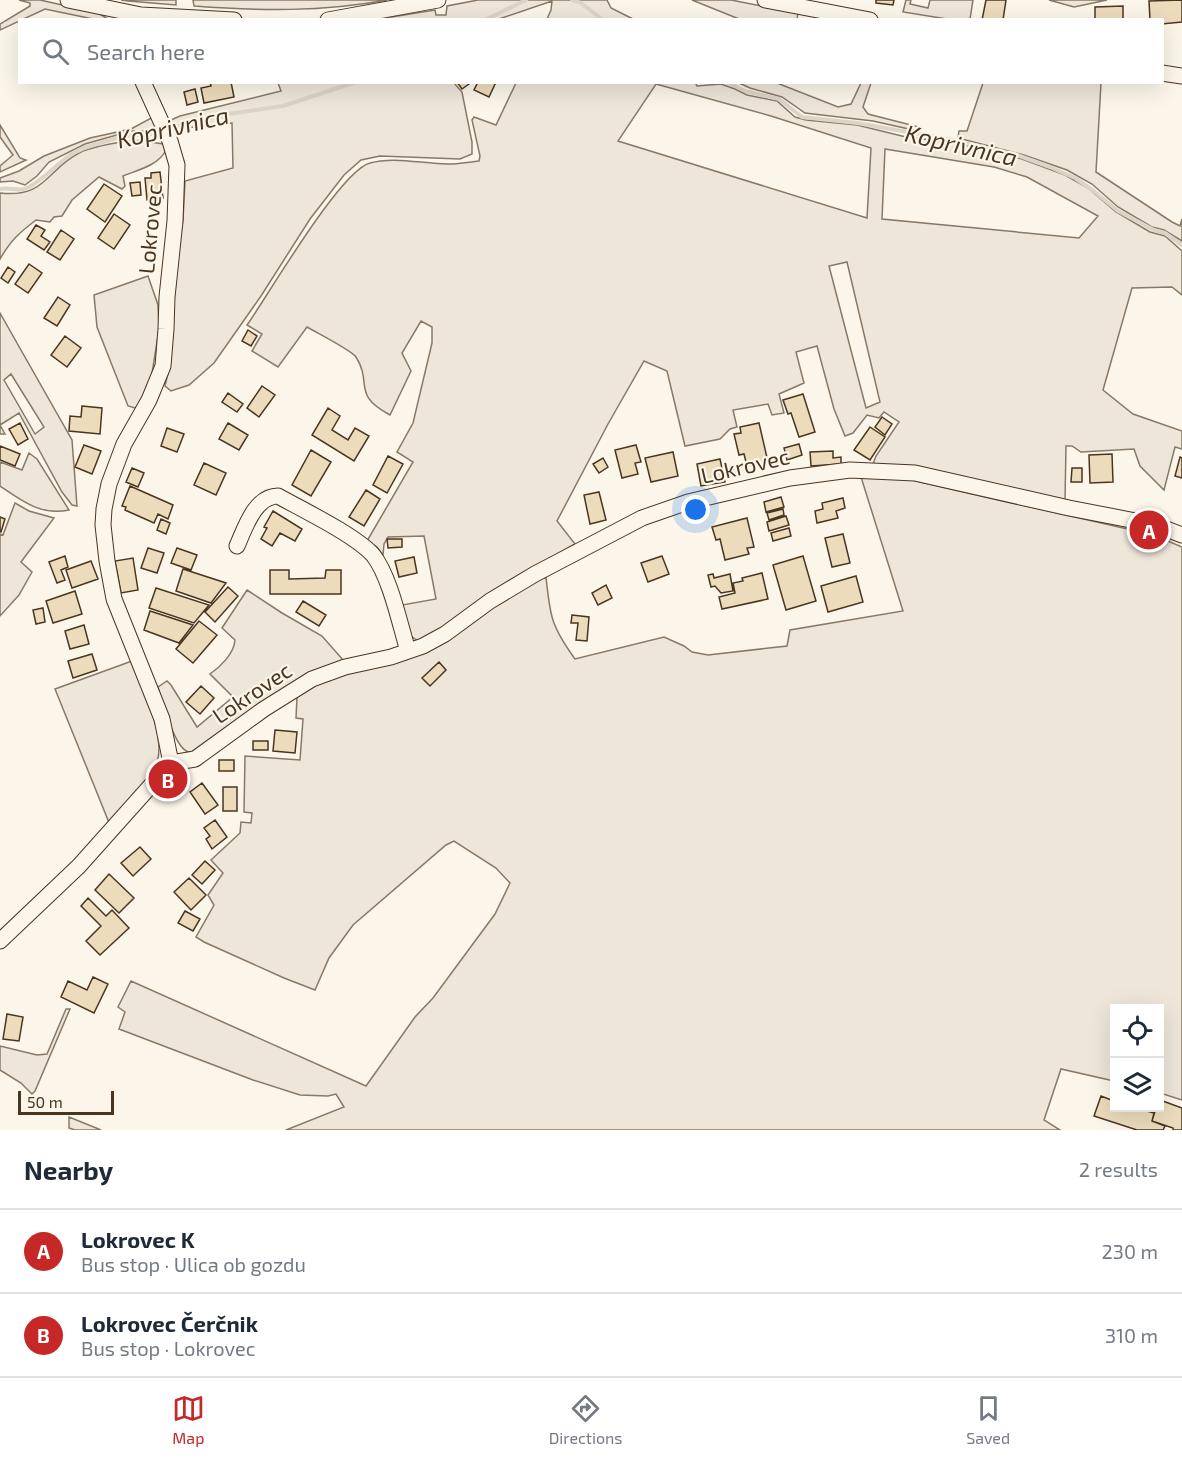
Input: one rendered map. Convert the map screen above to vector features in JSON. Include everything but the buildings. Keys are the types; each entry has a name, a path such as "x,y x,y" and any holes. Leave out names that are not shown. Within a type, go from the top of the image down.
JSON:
{"street":[{"path":"68,0 141,17 172,18"},
{"path":"339,18 438,0"},
{"path":"765,0 860,18"},
{"path":"1164,73 1182,76"},
{"name":"Lokrovec","path":"144,84 170,141 177,165 177,187 166,297 163,366 149,400 124,444 109,484 103,525 106,561 114,599 162,718 171,763 195,759 312,679 345,667 391,657 445,634 490,601 592,543 642,518 688,502 789,478 850,470 915,473 1156,525 1182,536"},
{"path":"237,546 261,501 270,496 278,496 354,540 372,555 382,570 408,651"},
{"path":"0,941 79,866 171,763"}],"shaded area":[{"path":"19,0 40,0 98,13 106,18 88,18 45,9 26,18 18,18 18,22 0,30 0,24 30,6 30,3"},
{"path":"121,0 176,0 176,5 128,1"},
{"path":"193,0 387,0 339,7 243,9 194,6"},
{"path":"478,0 607,0 611,8 631,18 547,18 552,1 502,18 385,18 435,10 436,15 446,15 447,6"},
{"path":"692,0 731,0 798,13 797,18 737,18"},
{"path":"906,0 911,0 910,4 928,8 930,0 973,0 970,18 941,18 903,12"},
{"path":"1049,0 1107,0 1074,7"},
{"path":"278,84 455,84 462,92 472,142 472,154 460,159 380,156 361,160 344,175 310,219 261,296 214,363 189,385 171,391 165,386 185,181 233,168 232,123 176,129 173,128 171,120 281,91"},
{"path":"516,84 656,84 696,84 697,86 721,84 747,95 777,101 795,117 806,120 857,125 906,137 956,143 1022,159 1065,175 1088,188 1116,212 1150,232 1165,236 1182,251 1182,295 1172,287 1132,288 1103,390 1133,414 1182,431 1182,449 1175,447 1164,490 1140,466 1134,449 1081,452 1072,446 1066,446 1065,500 873,464 899,422 884,412 879,418 867,415 853,433 845,436 834,409 817,346 796,352 804,383 779,394 784,413 772,415 768,404 733,410 737,427 730,429 720,439 685,446 667,371 644,361 557,521 575,544 418,641 411,636 402,605 436,599 424,536 388,537 384,544 383,555 377,547 367,541 413,462 397,452 413,423 432,343 432,327 421,321 402,353 411,371 390,415 378,408 367,395 361,366 348,350 307,327 278,367 252,351 262,334 247,325 306,235 341,187 357,171 370,163 389,160 448,164 479,161 480,156 472,120 474,117 496,125","holes":["656,84 771,116 871,148 867,218 618,141","885,149 994,167 1027,177 1098,216 1079,238 882,219","847,262 880,402 866,408 829,266"]},
{"path":"741,84 780,84 838,107 851,104 861,84 871,84 863,107 868,114 919,127 918,131 873,121 805,113 782,97"},
{"path":"983,84 1101,84 1096,172 1172,222 1180,226 1182,219 1182,241 1118,207 1092,184 1067,170 1024,155 958,138 959,131 967,131"},
{"path":"153,117 158,131 131,131 85,144 49,162 37,176 25,185 13,181 0,182 0,178 19,171 44,156 90,138 131,129"},
{"path":"0,125 20,158 26,160 0,172 0,166 13,155 0,137"},
{"path":"134,140 164,144 166,150 158,160 123,176 125,186 122,189 99,177 72,200 62,216 54,217 50,222 36,220 25,229 0,259 0,193 15,193 37,187 68,160 85,150"},
{"path":"148,276 158,305 159,329 150,386 143,402 135,408 128,406 97,327 94,295"},
{"path":"0,313 72,440 77,506 72,505 62,492 19,413 0,425","holes":["11,374 44,427 35,434 4,380"]},
{"path":"29,453 37,459 69,510 50,511 32,506 0,486 0,462 22,470"},
{"path":"861,477 903,478 1154,535 1182,547 1182,1100 1164,1094 1164,1004 1110,1004 1110,1080 1061,1069 1044,1120 1060,1130 286,1130 344,1107 336,1094 300,1095 253,1080 119,1029 125,1012 118,1007 131,981 366,1086 415,1017 433,998 495,914 510,883 496,868 454,841 446,845 353,925 329,958 315,990 196,937 214,905 208,895 223,873 211,860 240,833 241,822 251,823 252,813 244,812 245,756 300,760 303,719 296,718 297,697 323,681 369,668 522,587 546,577 556,629 575,659 664,637 692,652 708,655 787,646 790,630 903,611"},
{"path":"15,503 29,511 54,518 21,562 32,572 19,595 0,616 0,534 3,535"},
{"path":"247,590 322,636 344,661 208,745 190,752 185,750 175,735 158,687 167,681 171,685 197,727 233,697 210,674 222,664 232,650 235,640 222,628"},
{"path":"132,661 152,711 159,751 157,763 149,779 110,825 55,689"},
{"path":"66,1009 70,1009 32,1094 21,1083 0,1070 0,1046 37,1055 47,1054"},
{"path":"69,1117 101,1130 69,1128"}],"waterway":[{"name":"Koprivnica","path":"489,18 526,0"},
{"name":"Koprivnica","path":"572,0 581,3 600,18"},
{"name":"Koprivnica","path":"167,129 228,114 283,106 350,84"},
{"name":"Koprivnica","path":"731,84 745,91 779,99 802,117 857,123 947,139 1017,155 1075,178 1118,211 1154,230 1165,233 1182,245"},
{"name":"Koprivnica","path":"0,189 27,188 69,156 84,148 121,137 160,132"}],"place":[{"name":"Lokrovec K","path":"1149,530"},
{"name":"Lokrovec Čerčnik","path":"168,779"}]}
